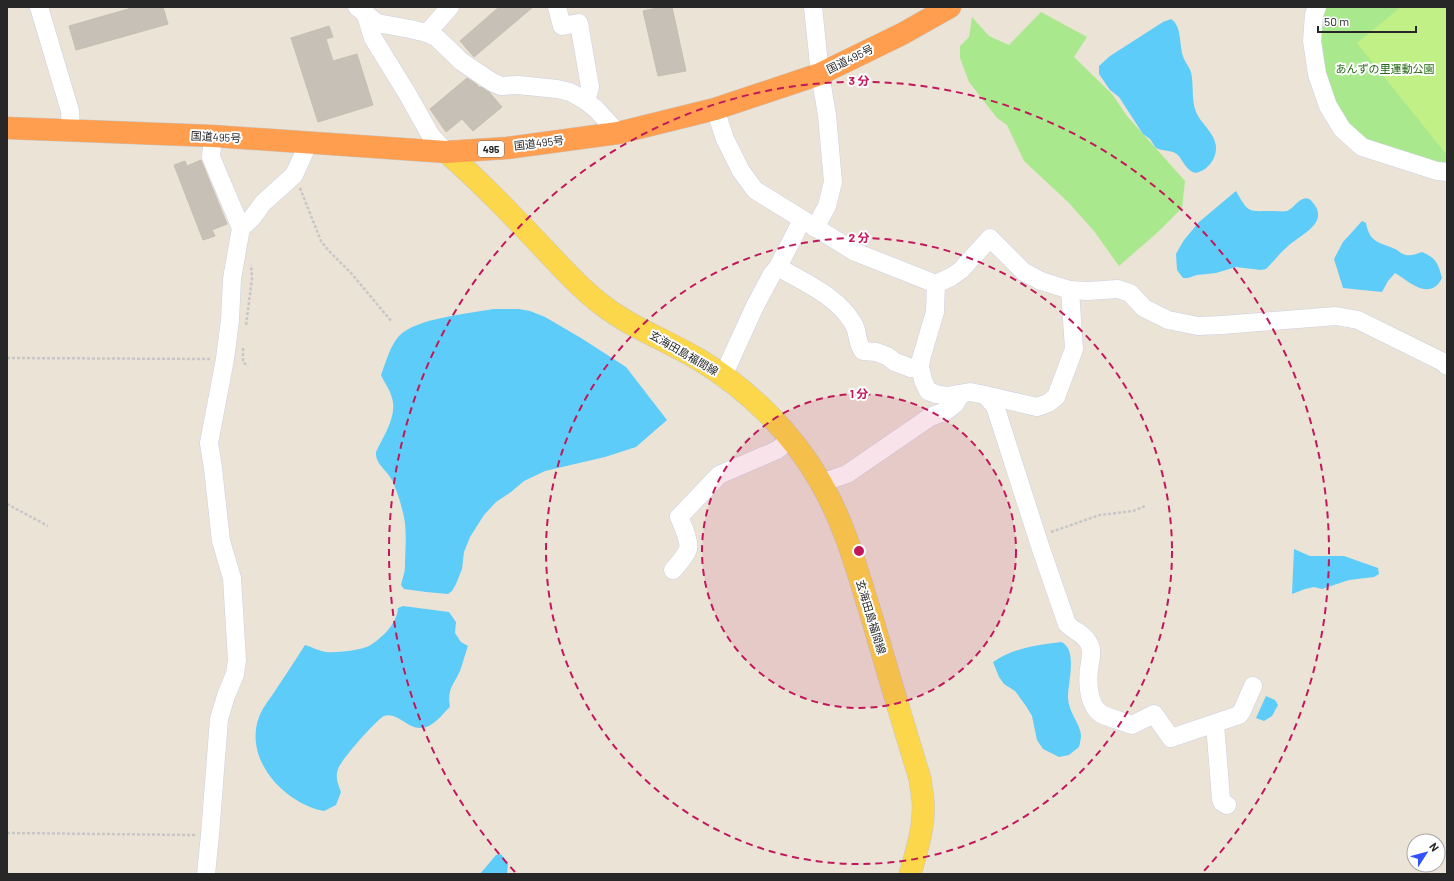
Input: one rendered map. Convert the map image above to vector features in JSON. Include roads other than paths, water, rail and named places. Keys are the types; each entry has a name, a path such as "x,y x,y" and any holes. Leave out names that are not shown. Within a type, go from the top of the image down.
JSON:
{"highway":[{"name":"国道495号","path":"7,128 213,136 446,152 507,148 618,133 714,109 820,74 902,34 950,7"}],"main road":[{"name":"玄海田島福間線","path":"446,152 471,173 573,280 600,304 616,315 697,358 747,395 791,439 821,483 839,518 853,556 920,779 923,801 920,840 910,874"}],"street":[{"path":"39,7 70,111 72,131"},
{"path":"427,33 450,7"},
{"path":"557,7 562,26 579,23 590,87 586,101"},
{"path":"723,376 755,306 772,274 809,224 827,206 833,182 827,115 820,74 813,7"},
{"path":"1317,7 1314,15 1312,41 1316,74 1328,106 1342,129 1362,147 1437,171 1447,172"},
{"path":"362,9 377,24 427,33 437,38 462,62 492,82 501,86 518,85 557,89 570,92 586,101 596,109 618,133"},
{"path":"362,9 373,38 431,136 446,152"},
{"path":"714,109 725,139 741,171 755,190 855,252 936,284 951,277 961,270 990,238 1024,272 1041,281 1070,290 1088,291 1118,289 1130,292 1144,308 1168,320 1198,326 1222,326 1336,316 1358,320 1443,362 1447,366"},
{"path":"206,874 219,719 235,674 237,660 232,578 221,541 213,468 208,443 225,359 230,320 232,279 241,228 211,157 213,136"},
{"path":"241,228 252,218 262,203 294,175 309,142"},
{"path":"778,267 832,299 844,310 854,324 858,337 858,346 863,351 876,352 911,368 920,367"},
{"path":"936,284 935,312 920,367 923,380 928,391 947,396 970,392 985,394 1037,407 1048,403 1056,396 1074,349 1070,290"},
{"path":"821,483 847,474 930,417 946,412 955,404 961,394"},
{"path":"985,394 995,406 1037,537 1067,624 1089,642 1091,651 1088,685 1093,703 1100,713 1132,725 1154,714 1170,738 1239,715 1253,686"},
{"path":"673,570 688,548 686,536 679,517 719,475 777,450 791,439"},
{"path":"1215,724 1221,799 1222,802 1227,805"}],"water":[{"path":"1171,19 1175,22 1179,31 1184,58 1191,72 1196,112 1213,136 1216,146 1212,162 1206,168 1196,173 1187,168 1176,154 1171,151 1156,148 1150,139 1143,134 1119,97 1110,90 1099,74 1099,66 1110,56 1163,22"},
{"path":"1236,191 1244,204 1253,211 1287,211 1300,200 1307,198 1314,204 1318,211 1318,217 1311,228 1284,249 1266,269 1261,270 1236,267 1216,273 1183,278 1177,270 1176,254 1184,240 1199,222"},
{"path":"1362,221 1366,223 1370,235 1376,241 1396,249 1405,255 1412,255 1422,252 1430,256 1438,265 1441,273 1442,278 1439,283 1431,289 1420,288 1395,273 1388,281 1382,292 1343,288 1334,259 1343,242"},
{"path":"493,309 519,309 530,311 545,317 581,338 626,367 667,420 636,447 605,457 545,471 524,481 496,502 484,515 470,537 464,552 462,569 456,584 452,591 448,594 404,589 401,585 405,572 406,531 404,516 392,480 377,460 376,456 376,452 390,424 393,410 393,402 390,392 381,375 393,344 399,336 407,330 430,321"},
{"path":"1294,549 1310,556 1344,556 1378,568 1379,574 1374,577 1349,580 1322,589 1314,587 1305,589 1292,594"},
{"path":"403,606 449,612 456,622 455,633 461,642 468,646 460,671 450,692 450,707 432,724 418,728 396,717 390,715 384,716 367,732 340,765 337,772 337,778 341,792 336,805 324,811 315,809 297,801 275,782 266,771 260,758 256,745 256,731 260,714 305,645 326,652 342,652 369,646 388,630 395,620 398,608"},
{"path":"1061,642 1066,646 1071,658 1068,697 1070,708 1079,726 1081,740 1079,747 1069,755 1059,757 1043,749 1037,740 1032,716 1015,691 1004,684 999,677 993,662 1017,650"},
{"path":"1266,696 1275,700 1278,705 1272,716 1264,721 1256,718"},
{"path":"501,854 508,863 507,874 480,874 496,855"}],"park label":[{"name":"あんずの里運動公園","path":"1385,69"}]}
